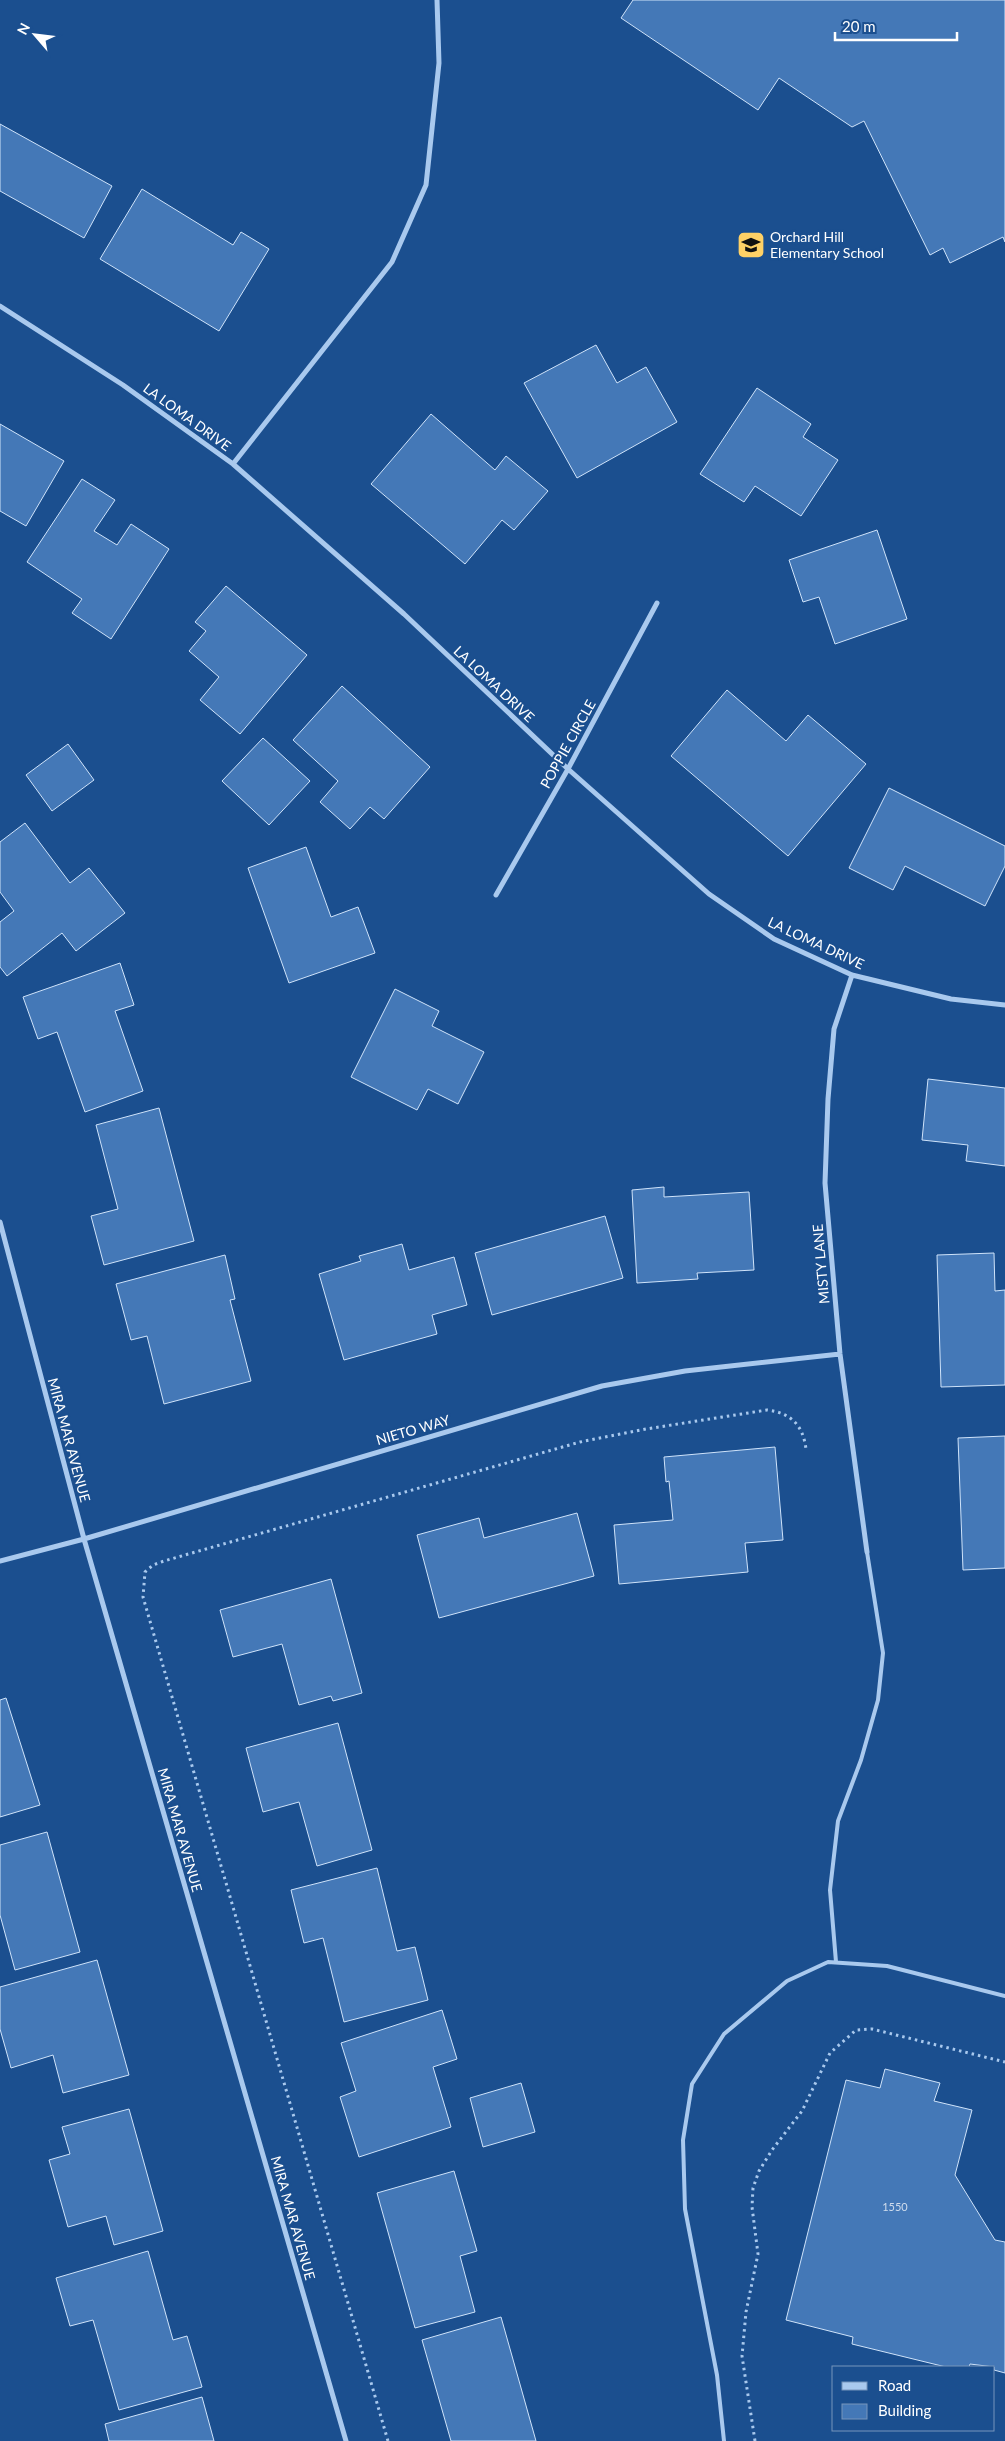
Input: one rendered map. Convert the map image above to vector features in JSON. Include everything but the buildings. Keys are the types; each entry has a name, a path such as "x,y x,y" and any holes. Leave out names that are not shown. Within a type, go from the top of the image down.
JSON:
{"street":[{"path":"233,464 392,262 426,186 439,63 438,0"},
{"name":"LA LOMA DRIVE","path":"0,306 123,385 233,464 404,614 568,769 708,894 774,939 852,975 951,999 1005,1005"},
{"name":"POPPIE CIRCLE","path":"496,895 568,769 657,603"},
{"name":"MISTY LANE","path":"852,975 834,1029 828,1099 825,1183 840,1354 867,1552"},
{"name":"MIRA MAR AVENUE","path":"0,1222 84,1539 346,2441"},
{"name":"NIETO WAY","path":"0,1561 84,1539 602,1386 686,1371 840,1354"}],"lane":[{"path":"836,1962 830,1890 838,1821 861,1760 878,1700 883,1653 867,1552"},
{"path":"724,2441 717,2375 685,2209 683,2140 692,2084 724,2034 752,2008 787,1981 828,1962 887,1966 1005,1996"}],"path":[{"path":"388,2441 143,1597 145,1572 153,1565 164,1561 570,1445 620,1434 767,1410 778,1411 790,1417 799,1425 804,1436 806,1449"},
{"path":"755,2441 742,2356 746,2312 758,2254 752,2208 753,2188 759,2171 772,2150 802,2111 830,2053 856,2030 872,2029 1005,2062"}],"place":[{"name":"Orchard Hill Elementary School","path":"751,245"}]}
